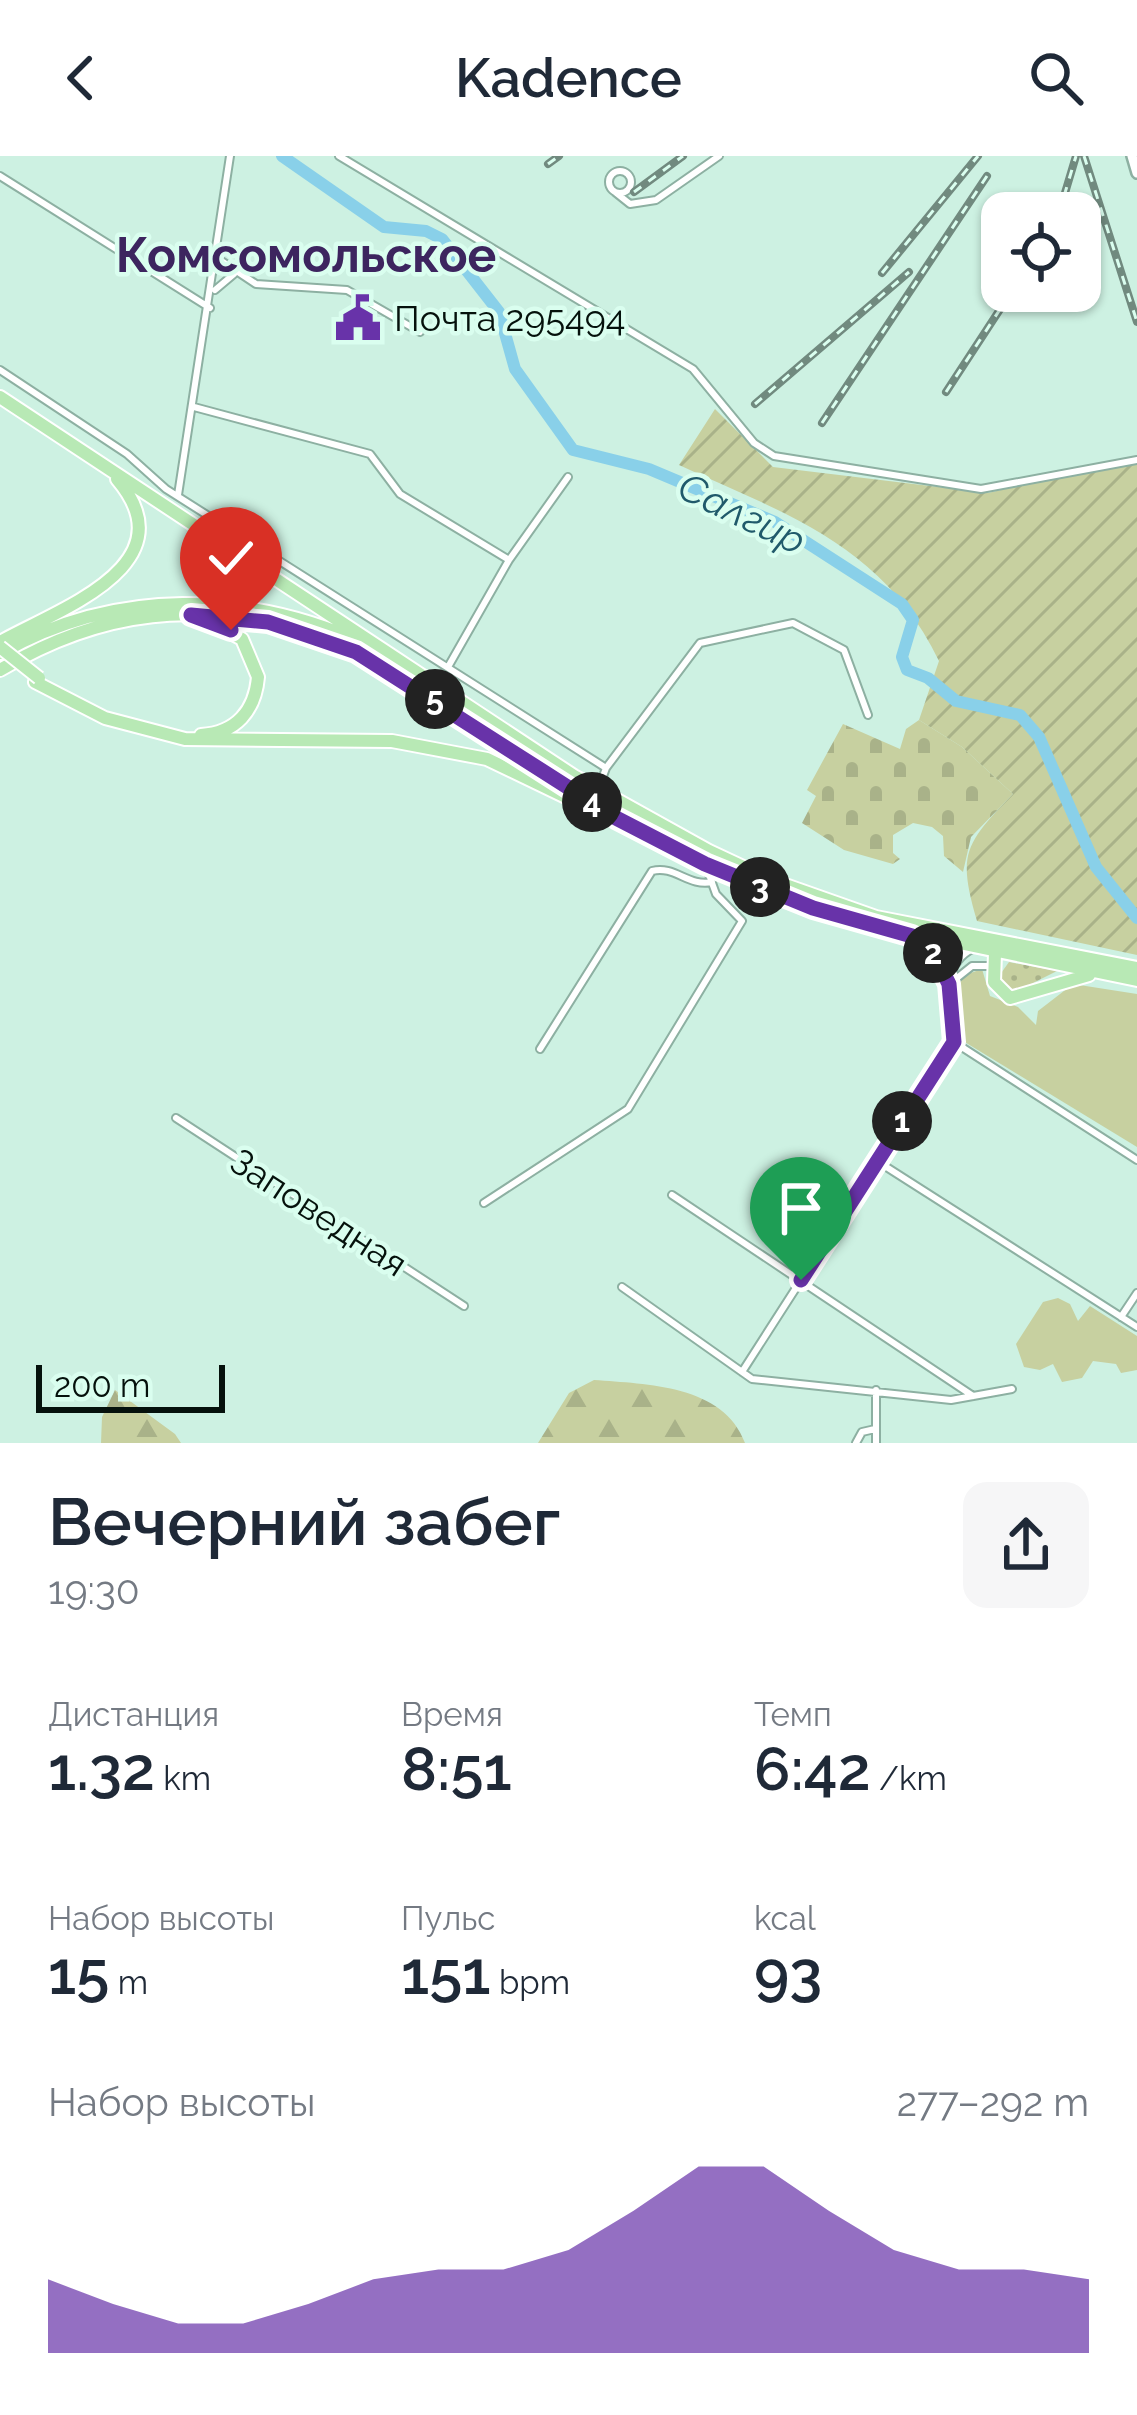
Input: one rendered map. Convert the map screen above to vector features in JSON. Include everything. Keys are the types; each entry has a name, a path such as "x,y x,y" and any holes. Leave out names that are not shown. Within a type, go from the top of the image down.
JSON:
{"main road":[{"path":"0,397 574,776 707,857 876,917 1137,968"},
{"path":"0,649 109,580 134,556 140,535 138,512 105,465"},
{"path":"0,649 114,611 191,603 297,617 395,658"},
{"path":"37,680 132,722 200,735 226,730 252,704 254,659 231,630 191,615"},
{"path":"0,670 88,631 191,615 268,622 356,652 616,818"},
{"path":"0,649 37,680 105,718 185,739 392,741 445,748 526,775 839,918 971,949 994,960 1137,980"},
{"path":"994,960 1013,948 1062,954"},
{"path":"994,960 998,988 1016,999 1066,978 1105,974"}],"street":[{"path":"178,496 230,156"},
{"path":"339,156 693,368 754,443 773,456 981,490 1137,460"},
{"path":"615,192 630,204 656,200 719,156"},
{"path":"1132,156 1137,173"},
{"path":"0,176 210,308"},
{"path":"218,258 234,274 256,284 347,290 420,332"},
{"path":"212,292 234,274"},
{"path":"0,370 110,442 178,496 605,771 609,792 707,857 712,882 742,921 628,1109 484,1203"},
{"path":"194,407 370,454 400,494 509,560"},
{"path":"448,667 509,560 568,477"},
{"path":"574,776 605,771 700,643 793,623 844,650 868,715"},
{"path":"540,1049 652,871 668,869 696,885 712,882"},
{"path":"912,936 934,954 949,984"},
{"path":"742,1372 954,1042 952,964 971,949 1013,948"},
{"path":"949,984 964,970 994,960"},
{"path":"954,1042 1137,1160"},
{"name":"Заповедная","path":"176,1118 464,1306"},
{"path":"877,1161 1137,1327"},
{"path":"672,1195 976,1398"},
{"path":"622,1287 742,1372 776,1382 976,1398 1012,1388"},
{"path":"1121,1317 1137,1293"},
{"path":"876,1390 876,1443"},
{"path":"856,1443 862,1432 876,1429"}],"green space":[{"path":"715,409 773,467 988,493 1137,458 1137,955 977,921 967,880 970,851 984,825 1013,794 962,747 919,720 939,661 890,588 829,538 679,465"},
{"path":"919,720 962,747 1013,794 971,837 963,872 944,856 943,836 932,827 913,823 893,835 893,853 900,859 893,864 844,850 802,823 816,796 807,790 843,724 900,749 906,729"},
{"path":"1009,962 1057,971 1017,991 1005,988 999,976"},
{"path":"982,969 990,996 1018,1007 1036,1025 1038,1011 1073,984 1137,994 1137,1147 963,1041 953,990 962,976"},
{"path":"1058,1298 1070,1304 1078,1321 1090,1306 1137,1336 1137,1370 1121,1373 1116,1364 1093,1361 1082,1378 1062,1382 1053,1364 1040,1370 1024,1367 1016,1344 1043,1302"},
{"path":"594,1380 660,1386 702,1399 735,1424 745,1443 538,1443 569,1393"},
{"path":"115,1390 181,1443 101,1443 102,1417"}],"waterway":[{"name":"Салгир","path":"282,156 384,227 426,231 442,239 499,312 515,369 573,450 649,469 775,522 902,604 913,620 902,657 907,670 928,678 956,701 1020,715 1039,737 1096,867 1137,918"}],"railway":[{"path":"548,164 559,156"},
{"path":"634,192 683,156"},
{"path":"882,273 978,156"},
{"path":"1065,192 1076,156"},
{"path":"1084,156 1137,322"},
{"path":"822,423 987,176"},
{"path":"755,404 909,272"},
{"path":"946,392 998,312"}],"place":[{"name":"Почта 295494","path":"358,318"}],"district":[{"name":"Комсомольское","path":"306,255"}],"route":[{"path":"231,630 191,615 268,622 356,652 616,818 705,864 813,908 912,936 934,954 949,984 954,1042 801,1280"}]}
